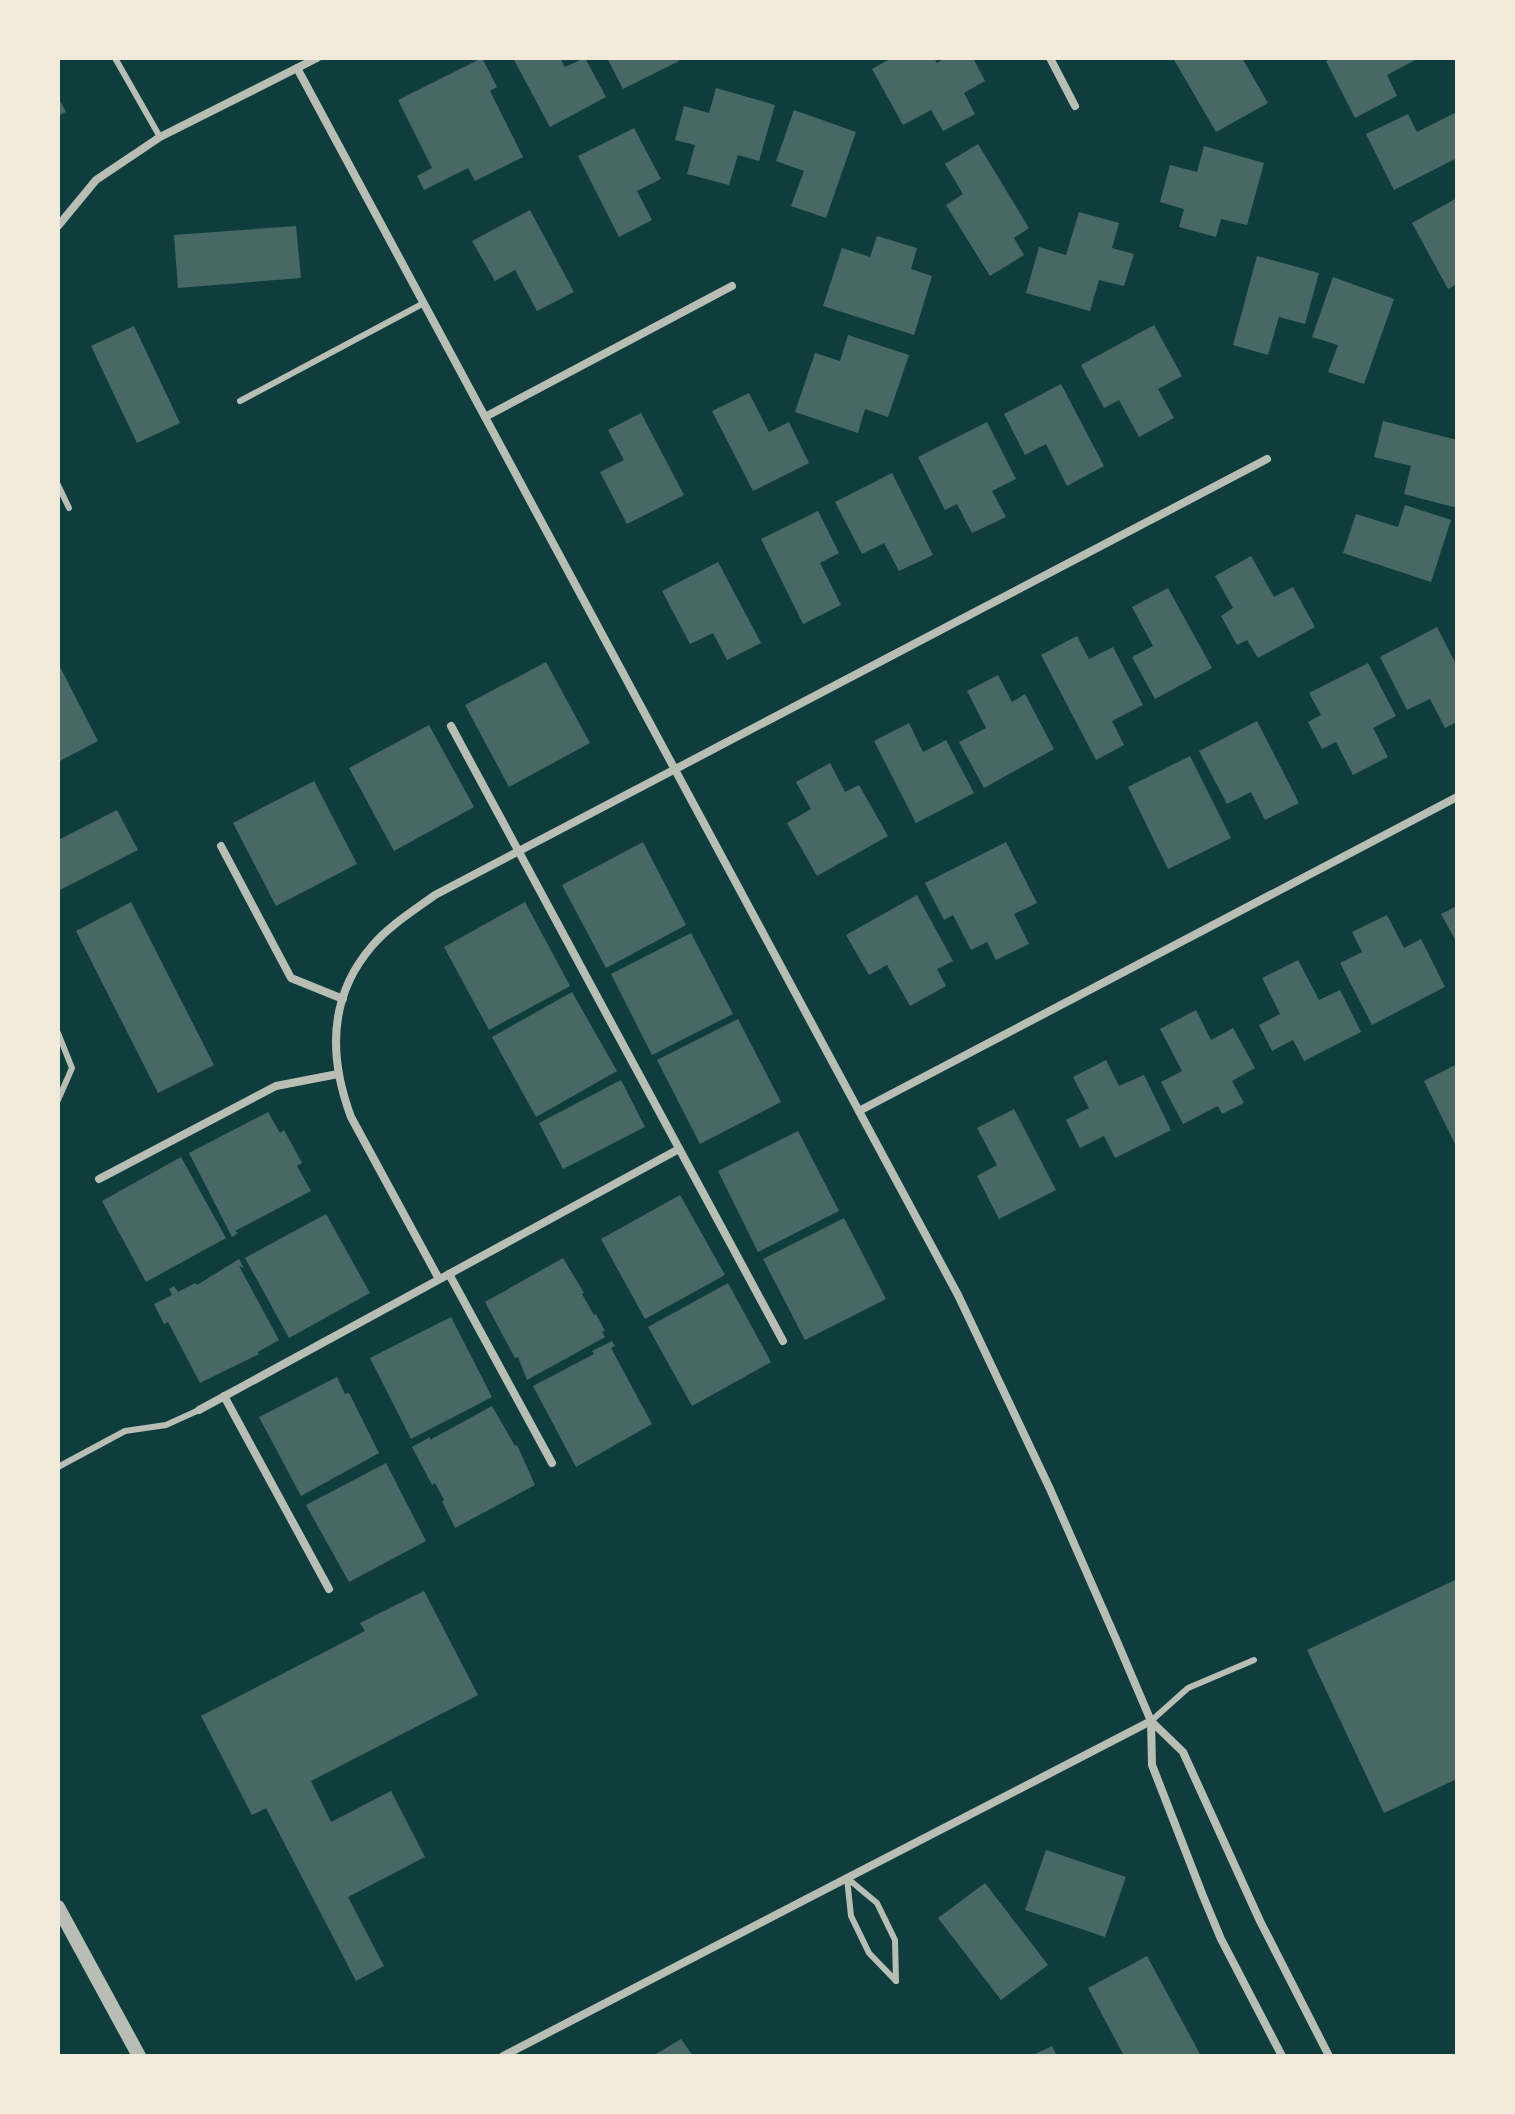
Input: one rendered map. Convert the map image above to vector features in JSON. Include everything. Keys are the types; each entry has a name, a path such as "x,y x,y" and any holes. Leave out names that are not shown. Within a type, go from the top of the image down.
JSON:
{"street":[{"path":"58,226 96,180 160,137 317,58"},
{"path":"1050,58 1075,106"},
{"path":"297,68 958,1295 1050,1489 1151,1721 1152,1765 1191,1867 1221,1939 1282,2056"},
{"path":"485,417 732,286"},
{"path":"439,1279 351,1117 338,1074 336,1022 348,986 371,947 398,921 435,895 1267,459"},
{"path":"451,726 783,1341"},
{"path":"859,1111 1457,797"},
{"path":"221,846 291,978 343,999"},
{"path":"99,1179 276,1086 338,1074"},
{"path":"199,1410 679,1149"},
{"path":"449,1274 552,1463"},
{"path":"224,1396 329,1589"},
{"path":"503,2056 1151,1721"},
{"path":"1151,1721 1183,1752 1260,1921 1329,2056"},
{"path":"58,1907 139,2056"}],"lane":[{"path":"115,58 160,137"},
{"path":"240,401 424,303"},
{"path":"58,485 69,508"},
{"path":"58,1033 72,1068 58,1100"},
{"path":"58,1467 125,1431 166,1425 199,1410"},
{"path":"1151,1721 1188,1688 1254,1660"},
{"path":"847,1878 877,1903 895,1940 896,1981 869,1953 851,1916 847,1878"}],"building":[{"path":"482,58 497,87 490,91 523,157 475,181 468,168 424,190 417,176 432,168 398,100"},
{"path":"513,58 560,58 565,67 585,58 606,97 550,127"},
{"path":"607,58 678,58 679,61 623,89"},
{"path":"892,58 934,58 937,63 945,58 973,58 985,81 964,93 975,114 943,131 931,110 903,125 872,69"},
{"path":"1173,58 1242,58 1268,103 1216,132"},
{"path":"1332,58 1419,58 1387,75 1397,96 1355,118 1326,61"},
{"path":"716,88 775,105 759,161 738,155 729,185 687,174 695,145 675,140 684,106 709,113"},
{"path":"58,97 66,112 58,116"},
{"path":"794,110 856,132 826,218 791,206 804,171 776,161"},
{"path":"1457,112 1457,158 1394,190 1366,134 1408,114 1417,132"},
{"path":"634,128 661,179 637,191 652,220 619,237 578,156"},
{"path":"978,144 1029,228 1014,238 1024,255 990,276 946,205 963,194 945,164"},
{"path":"1204,146 1264,163 1247,225 1221,219 1216,237 1179,227 1184,209 1160,202 1170,165 1197,172"},
{"path":"1457,198 1457,284 1448,289 1412,223"},
{"path":"530,210 574,292 537,311 515,270 495,281 472,241"},
{"path":"1079,212 1119,223 1112,248 1134,254 1124,286 1099,280 1090,311 1026,293 1039,247 1066,255"},
{"path":"296,226 301,278 178,288 174,235"},
{"path":"877,236 917,248 911,269 932,276 914,335 823,306 842,248 870,257"},
{"path":"1257,256 1319,273 1305,324 1279,317 1268,355 1233,345"},
{"path":"1333,277 1394,299 1364,384 1328,372 1338,345 1312,337"},
{"path":"1154,325 1182,376 1158,389 1174,418 1139,437 1119,400 1104,408 1081,365"},
{"path":"134,326 180,423 137,443 91,346"},
{"path":"848,335 909,355 888,417 865,409 858,433 795,412 815,353 840,361"},
{"path":"1061,384 1104,466 1067,486 1046,444 1025,455 1004,414"},
{"path":"749,393 769,432 789,422 809,463 753,491 712,411"},
{"path":"641,413 684,495 627,524 600,472 624,460 608,430"},
{"path":"1383,421 1457,440 1457,508 1404,494 1411,466 1374,457"},
{"path":"987,422 1016,479 992,491 1006,517 972,533 957,504 945,510 918,457"},
{"path":"892,473 933,555 899,571 884,543 862,554 835,502"},
{"path":"1405,505 1451,520 1431,582 1343,553 1356,514 1398,527"},
{"path":"818,511 839,553 820,563 841,605 803,624 761,539"},
{"path":"1251,556 1274,597 1293,587 1315,627 1258,658 1247,640 1237,645 1221,616 1233,608 1215,576"},
{"path":"718,562 761,643 727,660 713,633 690,644 662,591"},
{"path":"1168,588 1212,668 1155,699 1132,657 1153,646 1132,607"},
{"path":"1437,627 1457,666 1457,722 1445,728 1430,699 1407,710 1380,657"},
{"path":"1077,636 1089,659 1113,647 1143,705 1112,721 1124,745 1096,760 1041,655"},
{"path":"546,662 590,743 509,787 465,705"},
{"path":"58,663 98,741 58,762"},
{"path":"1368,663 1396,716 1373,728 1388,757 1353,775 1336,742 1322,749 1308,722 1321,715 1309,693"},
{"path":"998,675 1012,702 1025,694 1054,749 984,788 959,742 986,728 967,691"},
{"path":"1257,721 1299,803 1265,820 1251,792 1227,804 1199,751"},
{"path":"909,723 923,752 946,740 974,793 916,823 874,741"},
{"path":"429,725 474,807 394,851 349,768"},
{"path":"1190,756 1231,838 1168,869 1128,787"},
{"path":"830,763 845,792 859,785 888,836 817,876 787,823 811,809 796,782"},
{"path":"314,781 357,864 276,906 233,823"},
{"path":"117,810 138,850 58,891 58,840"},
{"path":"643,842 686,925 606,968 562,885"},
{"path":"1006,842 1037,903 1014,914 1029,944 996,960 987,942 971,950 953,915 944,920 925,883"},
{"path":"917,895 953,961 937,969 946,986 910,1006 887,965 869,975 846,935"},
{"path":"131,902 214,1065 158,1093 76,931"},
{"path":"525,902 570,986 489,1030 444,947"},
{"path":"1457,906 1457,943 1441,914"},
{"path":"1387,915 1404,948 1421,939 1445,987 1372,1025 1340,963 1362,952 1352,932"},
{"path":"691,933 733,1014 652,1055 611,974"},
{"path":"1298,960 1319,1000 1340,990 1361,1032 1304,1061 1293,1040 1272,1051 1259,1025 1280,1014 1262,978"},
{"path":"572,992 617,1071 536,1117 492,1037"},
{"path":"1196,1010 1211,1040 1233,1028 1255,1068 1232,1081 1244,1103 1222,1114 1218,1106 1183,1124 1161,1082 1182,1071 1160,1029"},
{"path":"738,1019 781,1102 700,1144 657,1060"},
{"path":"1106,1060 1119,1086 1144,1075 1171,1130 1115,1158 1104,1136 1080,1148 1066,1120 1089,1108 1073,1077"},
{"path":"1457,1064 1457,1148 1424,1081"},
{"path":"621,1080 645,1127 563,1169 539,1123"},
{"path":"1014,1109 1056,1190 999,1219 977,1176 997,1165 977,1128"},
{"path":"268,1112 280,1133 284,1130 302,1163 297,1166 311,1191 235,1231 238,1233 232,1237 189,1153"},
{"path":"798,1131 839,1211 758,1252 718,1171"},
{"path":"181,1157 226,1238 146,1282 102,1201"},
{"path":"680,1195 725,1275 645,1319 601,1239"},
{"path":"326,1214 370,1293 289,1338 245,1258"},
{"path":"844,1218 886,1299 805,1340 763,1259"},
{"path":"563,1258 596,1314 605,1337 527,1380 518,1357 515,1358 485,1302"},
{"path":"239,1259 244,1268 239,1266 279,1340 259,1354 200,1383 168,1322 164,1324 154,1304 172,1295 169,1289 174,1286 178,1292 195,1283 197,1285"},
{"path":"728,1283 771,1362 692,1406 648,1327"},
{"path":"451,1317 492,1397 411,1439 370,1358"},
{"path":"612,1341 615,1346 611,1348 652,1424 576,1467 533,1386"},
{"path":"337,1377 345,1394 349,1393 379,1453 301,1496 259,1417"},
{"path":"492,1406 517,1445 535,1485 455,1528 435,1483 432,1485 412,1447"},
{"path":"386,1463 426,1541 349,1582 306,1505"},
{"path":"1457,1579 1457,1779 1384,1813 1307,1650"},
{"path":"424,1591 478,1695 311,1781 331,1822 391,1791 425,1857 348,1897 384,1966 356,1981 266,1808 252,1815 201,1716 365,1631 360,1623"},
{"path":"1046,1850 1126,1877 1105,1937 1025,1910"},
{"path":"985,1883 1048,1965 1001,2000 938,1918"},
{"path":"1147,1956 1201,2056 1124,2056 1088,1988"},
{"path":"681,2039 693,2056 653,2056"},
{"path":"1052,2046 1057,2056 1031,2056"}]}
